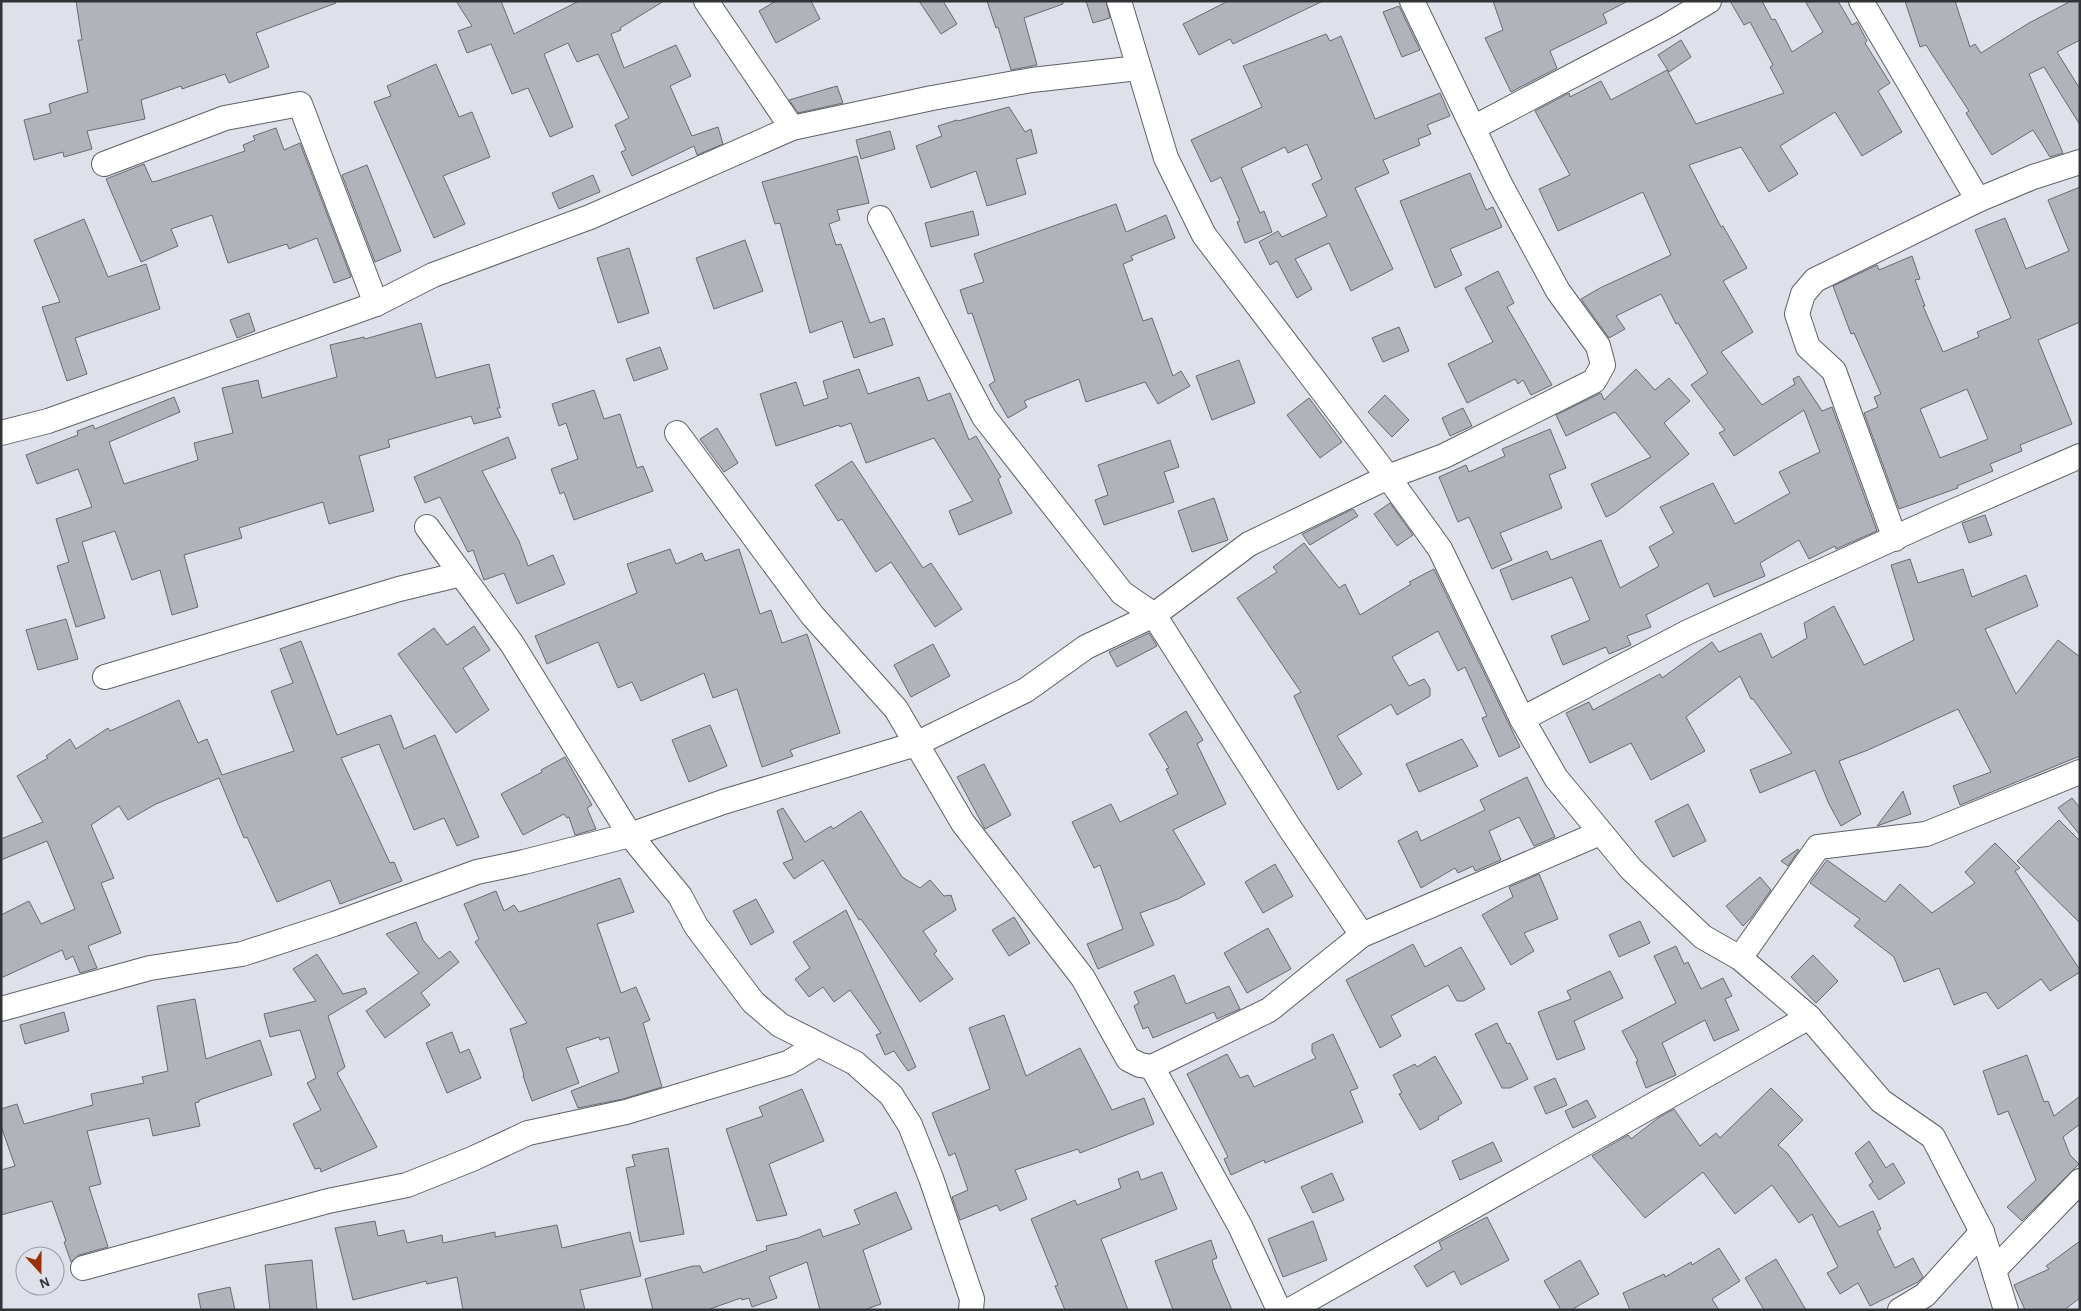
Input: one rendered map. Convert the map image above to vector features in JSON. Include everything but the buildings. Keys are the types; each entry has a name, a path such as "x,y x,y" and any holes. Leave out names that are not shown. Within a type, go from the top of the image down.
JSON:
{"street":[{"path":"706,1 792,128"},
{"path":"1119,1 1166,158 1204,235 1388,477 1440,549 1522,719 1556,778 1631,869 1703,937 1740,958 1809,1017 1881,1101 1932,1137 1982,1232 2006,1310"},
{"path":"1,1009 150,968 242,954 334,924 477,872 630,835 723,802 916,744 1026,690 1086,647 1154,616 1249,544 1388,477 1444,456 1594,381 1603,365 1598,346 1558,292 1500,184 1412,1"},
{"path":"1473,128 1667,26 1709,1"},
{"path":"1861,1 1978,200"},
{"path":"1,433 48,421 376,304 433,275 590,217 792,128 932,98 1032,80 1138,68"},
{"path":"104,164 225,118 300,104 376,304"},
{"path":"1895,539 1834,371 1808,347 1797,314 1803,294 1815,280 1978,200 2033,177 2080,162"},
{"path":"880,218 984,417 1122,593 1154,616 1289,827 1362,935"},
{"path":"677,433 812,615 896,709 963,822 1083,978 1128,1059 1140,1065 1152,1067 1269,1010 1362,935 1600,833"},
{"path":"1522,719 1688,632 1936,519 2080,456"},
{"path":"427,527 512,644 630,835 680,896 696,926 753,1002 780,1025 855,1063 891,1095 910,1125 931,1178 972,1299 970,1310"},
{"path":"105,677 399,589 461,574"},
{"path":"1740,958 1818,846 1926,834 2080,772"},
{"path":"1290,1310 1809,1017"},
{"path":"83,1268 328,1201 407,1185 472,1159 528,1133 626,1112 788,1063 811,1049 810,1040"},
{"path":"1152,1067 1240,1226 1278,1310"},
{"path":"1994,1270 2080,1181"},
{"path":"1900,1310 1925,1295 1982,1232"}]}
